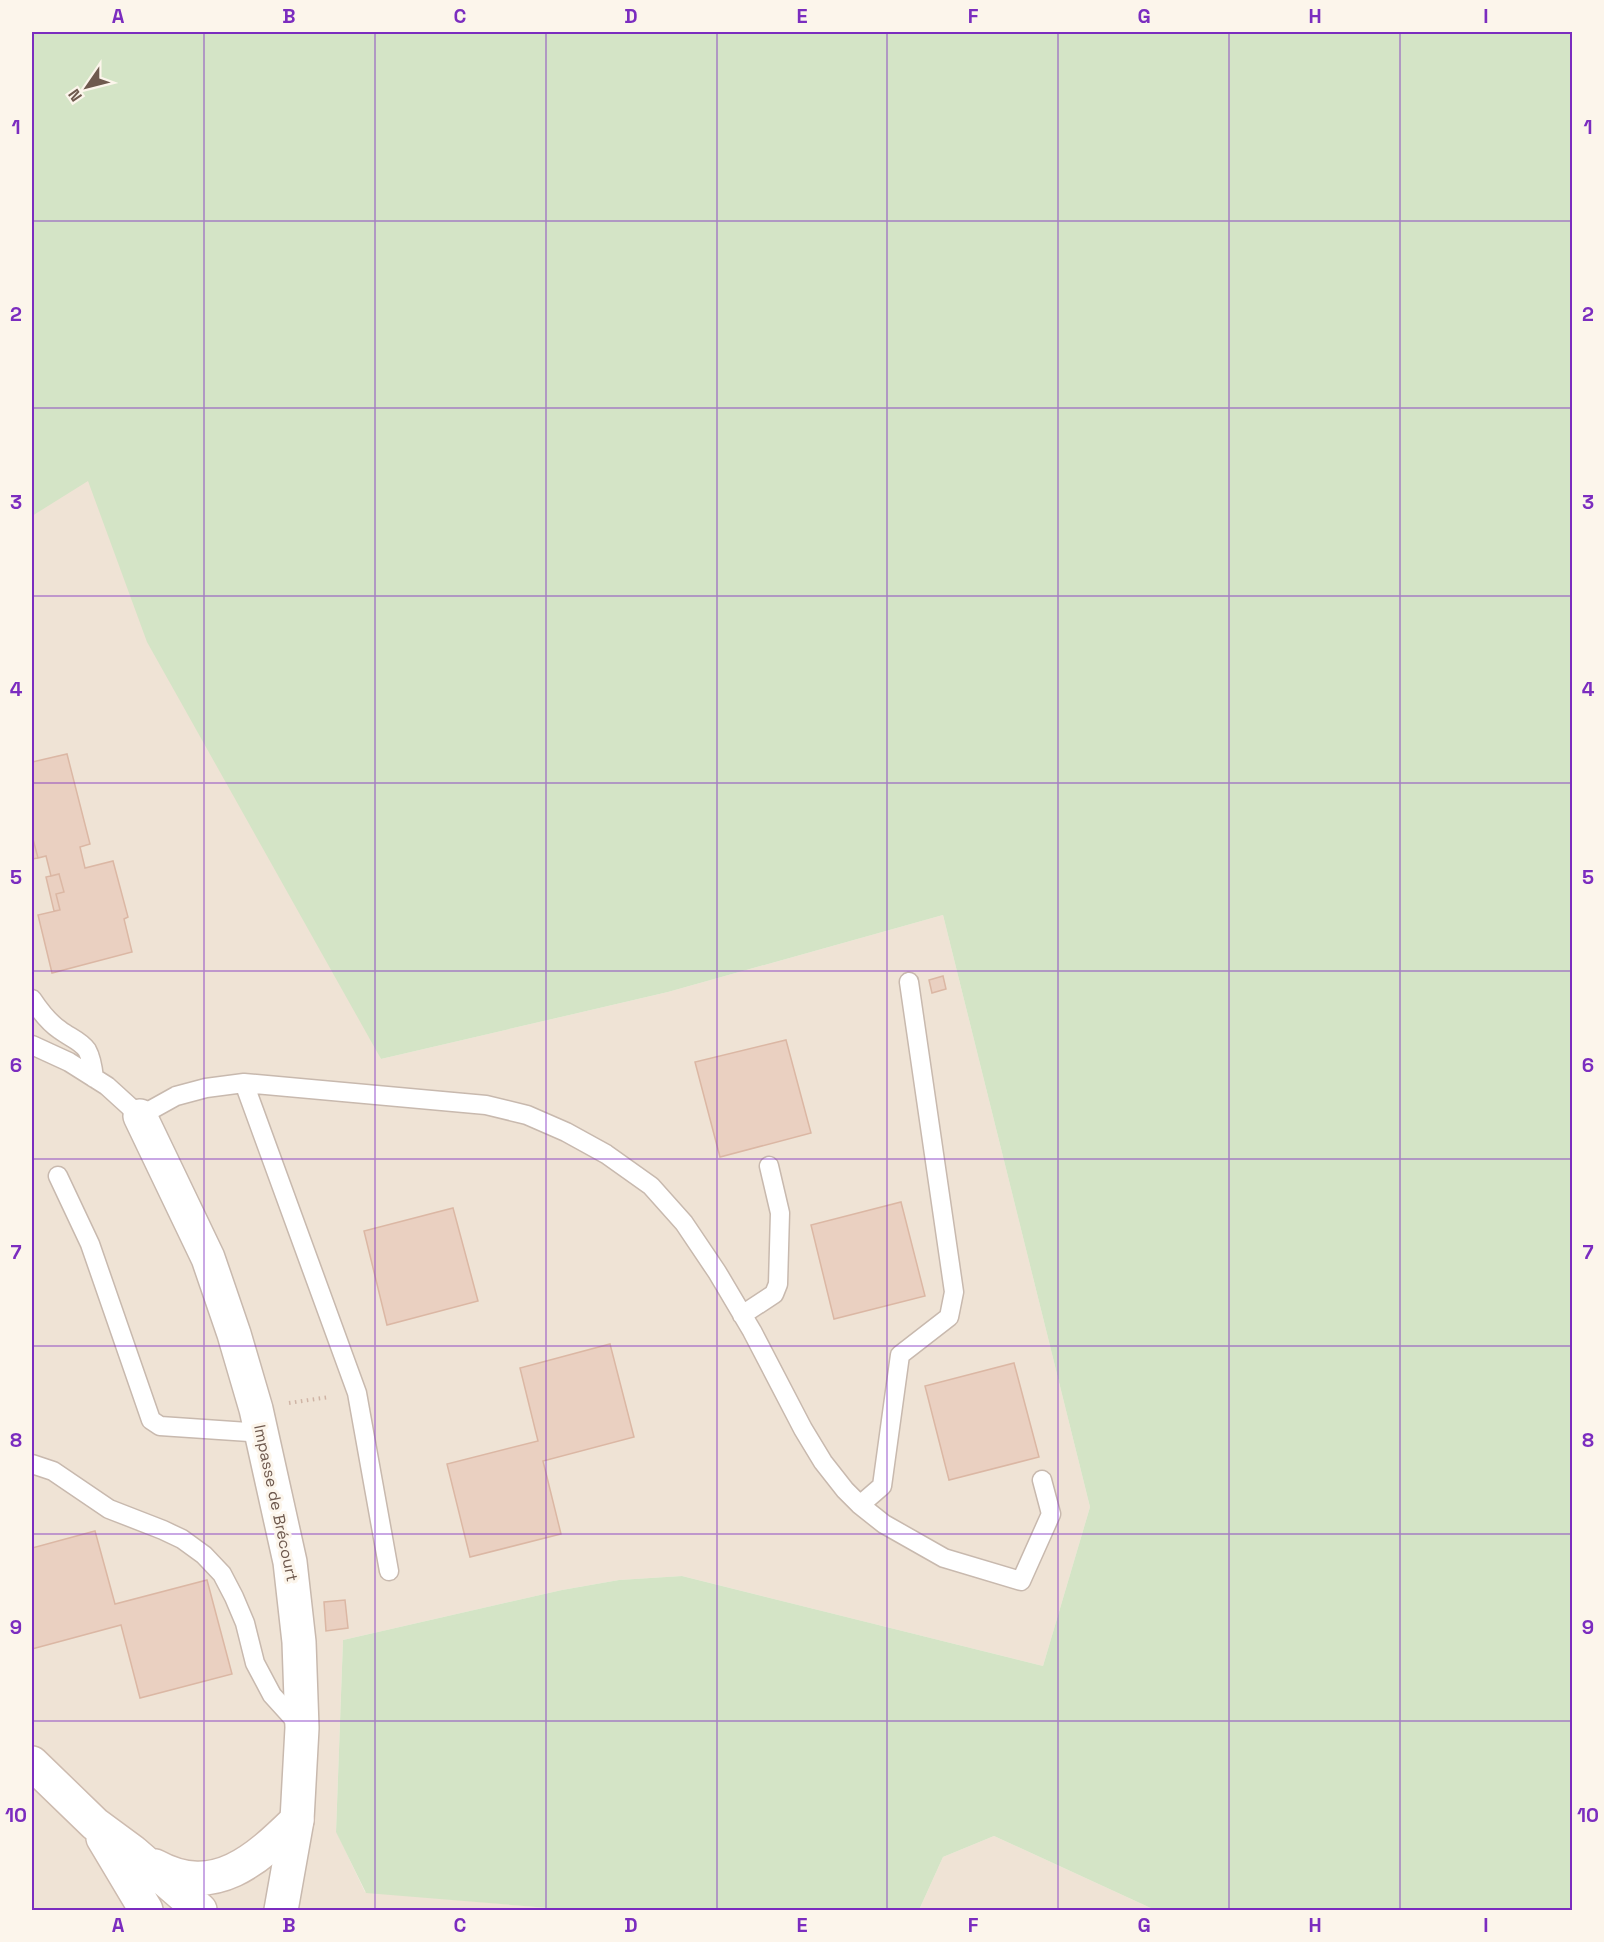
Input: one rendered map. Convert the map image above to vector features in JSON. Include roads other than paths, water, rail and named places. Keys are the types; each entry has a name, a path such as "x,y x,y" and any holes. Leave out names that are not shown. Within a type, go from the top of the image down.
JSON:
{"street":[{"name":"Impasse de Brécourt","path":"140,1116 208,1258 234,1334 259,1421 290,1562 296,1605 302,1728 297,1820 281,1911"},
{"path":"32,1763 95,1824 158,1868 176,1875 206,1878 236,1870 263,1852 297,1820"},
{"path":"95,1824 146,1911"},
{"path":"133,1852 200,1911"}],"lane":[{"path":"860,1505 882,1486 900,1355 949,1317 954,1292 909,982"},
{"path":"32,999 43,1016 80,1042 87,1050 92,1061 94,1078"},
{"path":"32,1045 69,1062 107,1086 140,1116 176,1096 206,1088 244,1083 486,1105 526,1115 566,1132 606,1155 651,1186 684,1222 742,1315 823,1462 860,1505 893,1530 944,1558 1021,1581 1051,1514 1042,1480"},
{"path":"244,1083 357,1393 389,1572"},
{"path":"742,1315 774,1294 778,1284 780,1213 769,1166"},
{"path":"58,1176 90,1244 151,1420 160,1426 259,1421"},
{"path":"32,1464 53,1471 109,1509 182,1539 204,1555 222,1574 234,1597 245,1623 255,1663 272,1695 302,1728"}]}
